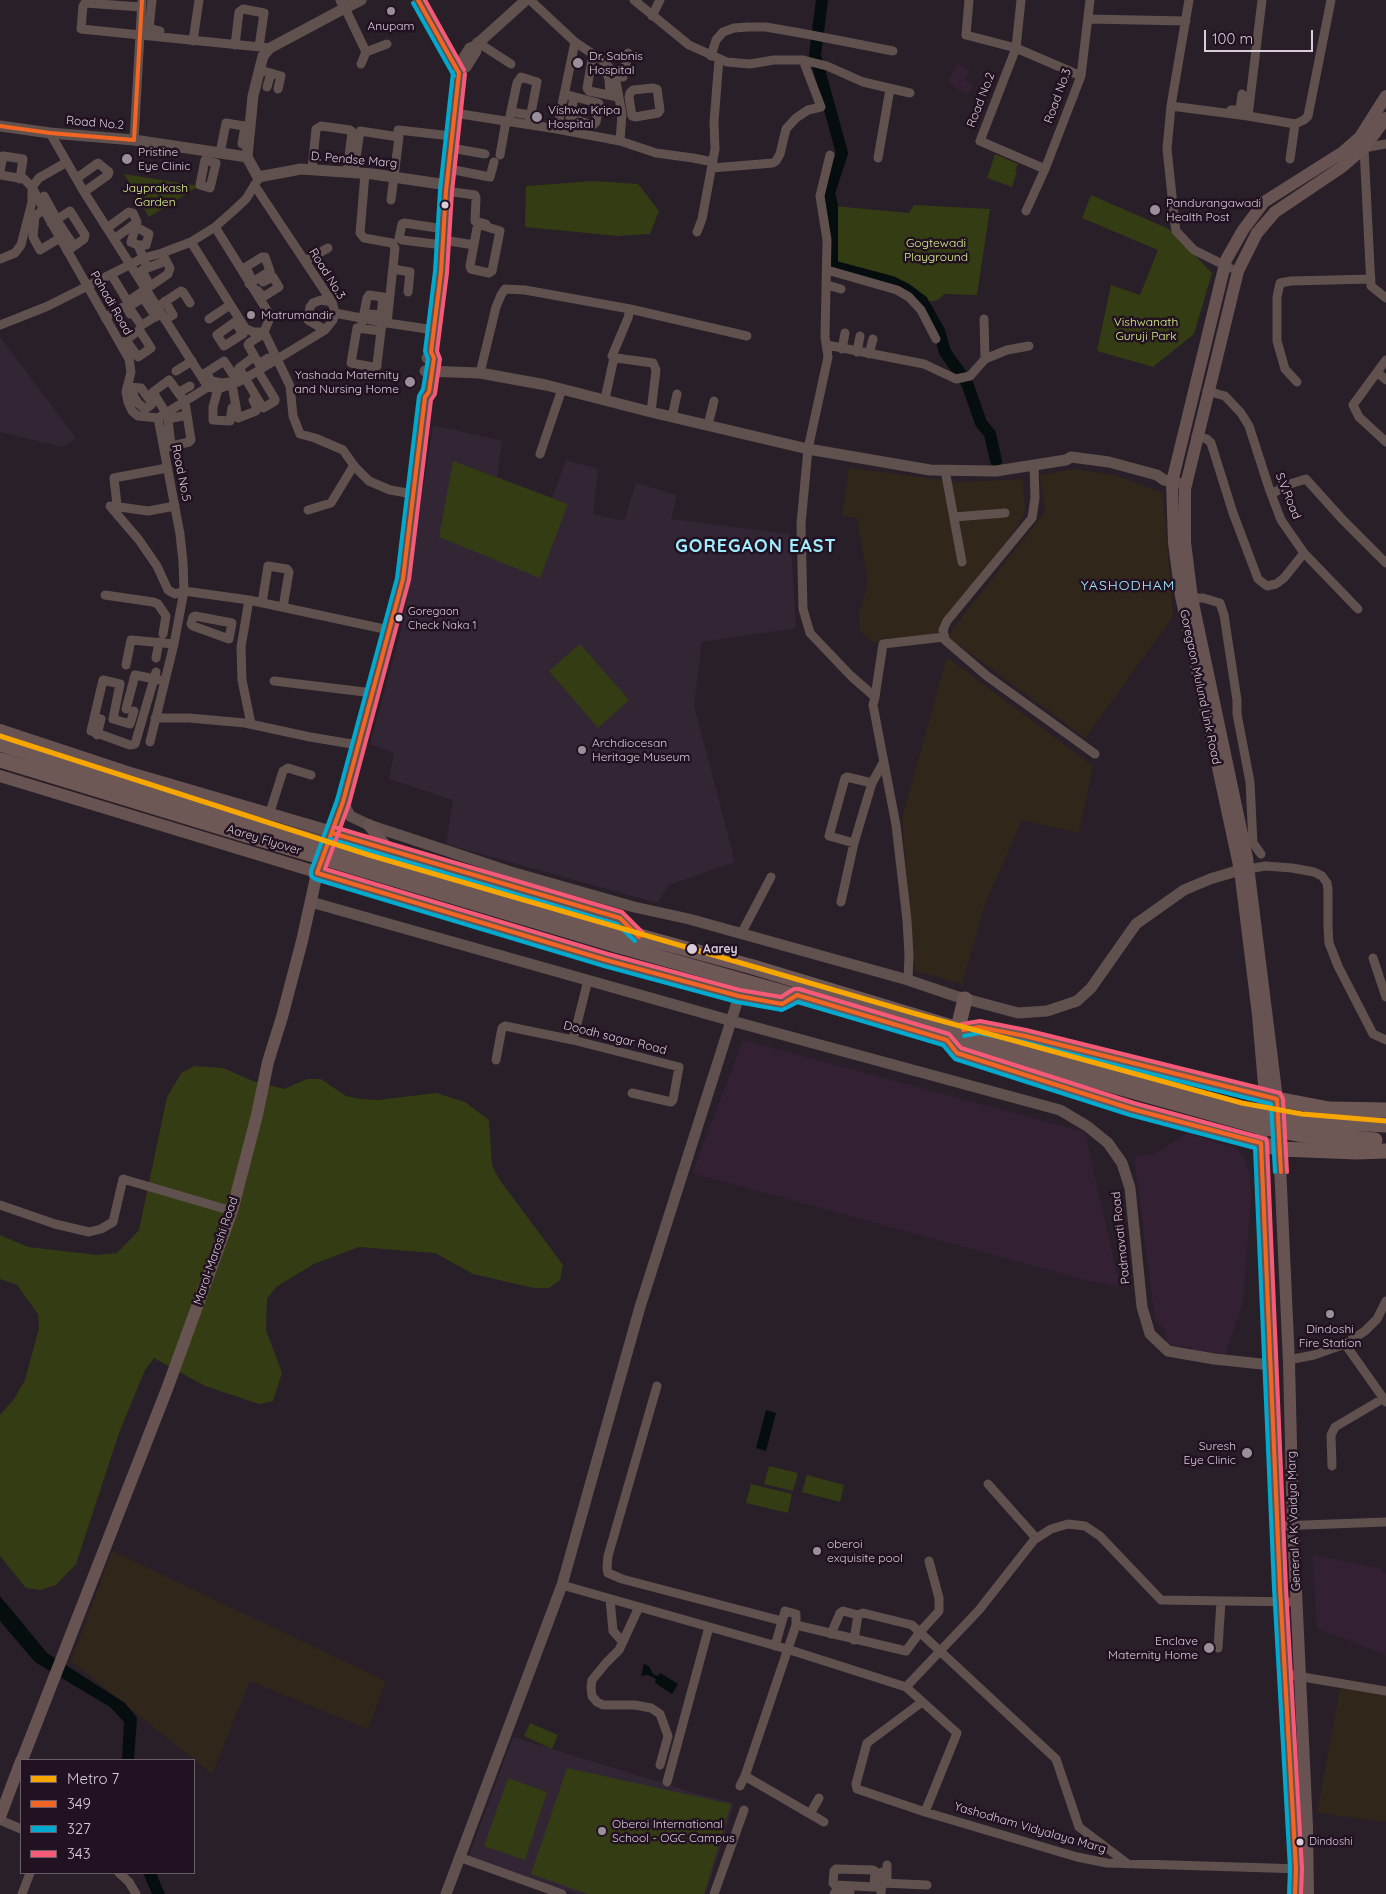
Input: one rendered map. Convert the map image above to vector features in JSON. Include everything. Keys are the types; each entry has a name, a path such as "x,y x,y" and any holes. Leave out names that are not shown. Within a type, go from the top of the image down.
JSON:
{"highway":[{"name":"Aarey Flyover","path":"0,744 616,938"},
{"name":"Aarey Flyover","path":"0,760 243,834 616,938"},
{"path":"616,938 639,937 753,967 958,1034 1260,1127 1302,1135 1375,1140 1386,1139"},
{"path":"616,938 796,995 1062,1057 1216,1103 1301,1121 1386,1125"},
{"path":"965,999 958,1034 957,1053 1163,1117 1280,1149 1357,1152 1386,1151"},
{"path":"958,1034 979,1027 1025,1036 1271,1097 1329,1109 1386,1110"},
{"path":"1163,1117 1175,1073"}],"main road":[{"path":"1379,121 1386,96"},
{"name":"Goregaon Mulund Link Road","path":"1193,627 1192,598 1185,542 1186,484 1196,436 1238,268 1257,233 1275,212 1342,167 1364,148 1379,121"},
{"name":"Goregaon Mulund Link Road","path":"1261,1143 1271,1097 1258,1015 1244,869 1193,627 1181,596 1168,481 1225,263 1243,230 1264,202 1343,152 1379,121"},
{"path":"0,730 127,772 620,918 639,937"},
{"path":"115,810 127,772"},
{"path":"0,776 606,960 739,996 782,1004 796,995"},
{"path":"369,825 387,848"},
{"name":"Marol-Maroshi Road","path":"22,1759 167,1389 232,1211 257,1115 268,1062 282,1017 318,873 332,833"},
{"name":"General A K Vaidya Marg","path":"1271,1097 1280,1149 1300,1675 1302,1870 1295,1894"},
{"name":"General A K Vaidya Marg","path":"1261,1143 1284,1674 1302,1870 1308,1894"},
{"name":"Marol-Maroshi Road","path":"1,1812 20,1764"}],"street":[{"path":"152,0 149,26 151,30 160,31"},
{"path":"193,41 199,0"},
{"path":"134,140 139,36 142,4 85,3 80,28 84,31 139,36 193,41 264,48 343,4 361,0"},
{"path":"332,833 343,802 403,579 425,397 429,392 429,372 434,358 431,352 441,272 454,113 460,71 418,0"},
{"path":"460,71 466,67 476,51 476,44 528,0 593,57 606,72 622,114 620,141"},
{"path":"634,0 689,45 727,62 750,64 774,60 807,61 827,66 863,82 910,93"},
{"path":"652,16 660,0"},
{"path":"969,0 966,35 1016,48 1081,76"},
{"name":"Road No.2","path":"1021,0 1016,48 980,141 1044,169"},
{"name":"Road No.3","path":"1026,211 1081,76 1090,0"},
{"path":"1189,0 1167,149 1176,232 1194,250 1238,268"},
{"path":"1216,108 1239,111 1244,100 1262,0"},
{"path":"1172,106 1295,124 1308,116 1331,0"},
{"path":"343,4 366,52"},
{"path":"235,45 239,12 243,9 264,13 263,56 267,87"},
{"path":"1088,19 1186,21"},
{"path":"697,232 702,219 715,148 716,40 724,32 734,28 766,27 893,51"},
{"path":"557,129 575,42"},
{"path":"361,64 366,52 387,44"},
{"path":"476,44 511,64"},
{"path":"616,97 619,76 628,53"},
{"path":"593,57 606,63 619,76 633,79"},
{"path":"593,57 587,88 590,91 629,100"},
{"path":"454,113 531,122 620,141 656,154 693,158 712,165 773,163 780,154 786,129 796,118 808,110 821,106 807,61"},
{"path":"265,72 282,76 278,89"},
{"path":"261,333 271,356 241,382 216,382 210,380 192,362 157,312 146,289 142,270 215,227 246,199 256,182 247,157 248,126 253,96 265,72"},
{"path":"449,169 490,177 509,118 517,83 521,77 537,82 531,122"},
{"path":"531,122 541,86"},
{"path":"878,158 890,89"},
{"path":"564,94 574,97"},
{"path":"1244,100 1248,116"},
{"path":"214,155 226,124 248,126"},
{"path":"1290,159 1295,124"},
{"name":"Road No.2","path":"0,126 50,133 134,140 214,155 247,157"},
{"path":"242,144 248,126"},
{"path":"312,170 316,130 320,126 351,130 360,233 364,238 392,243 395,248 393,269 387,305 376,366 353,364 350,361 356,329 363,320 368,296 383,297 387,305"},
{"path":"355,173 362,130 399,136 395,177 390,200"},
{"path":"398,130 452,136"},
{"path":"50,133 67,162 80,176 116,237 134,275 146,289"},
{"path":"1386,144 1364,148 1371,286 1386,298"},
{"path":"451,148 485,154"},
{"path":"830,155 820,196 827,240 825,337 828,357 808,449 801,524 802,609 810,633 874,697"},
{"path":"20,177 22,159 3,156 1,173 20,177 32,187"},
{"path":"0,259 14,253 21,245 32,202 32,187 39,178 67,162"},
{"path":"80,176 98,163 109,172 108,175 87,189"},
{"name":"D. Pendse Marg","path":"256,182 301,169 395,177 447,188"},
{"name":"Road No.3","path":"256,182 332,306 325,327"},
{"name":"Pahadi Road","path":"32,187 51,220 58,240 70,248 88,287 132,357"},
{"path":"447,188 475,195 474,218 476,222 504,227"},
{"path":"43,205 34,218 33,236 39,249 58,240"},
{"path":"67,212 71,212 85,236 70,248 51,220 67,212"},
{"path":"109,226 129,212 133,213 138,222 116,237"},
{"path":"479,225 497,228 500,231 491,272 470,268 474,245 479,225"},
{"path":"215,227 264,303 268,316 267,327 248,344 241,382"},
{"path":"444,238 474,245"},
{"path":"191,242 227,306 239,323 252,332 261,333 278,358 290,386 293,416 300,434 343,450 369,481 390,490 413,494"},
{"path":"138,245 147,267"},
{"path":"305,261 328,248"},
{"path":"112,276 129,264 142,258 164,257"},
{"path":"112,276 126,299 130,300 168,274 170,270 164,257"},
{"path":"245,273 246,267 262,257 265,258 270,271 253,285"},
{"path":"393,269 410,272 408,292"},
{"path":"827,270 847,272 897,290 909,297 921,310 936,339"},
{"path":"0,325 48,306 125,271 134,275"},
{"path":"1297,382 1285,370 1277,341 1277,297 1280,283 1291,281 1371,279"},
{"path":"827,286 841,289"},
{"path":"480,373 496,307 505,289 525,290 630,310 748,336"},
{"path":"264,303 284,290"},
{"path":"157,312 165,302 182,291 190,303"},
{"path":"325,327 308,320 310,307 321,300 363,320 383,326 434,330"},
{"path":"157,312 173,315 165,302"},
{"path":"363,320 380,316 387,305"},
{"path":"208,319 227,306"},
{"path":"108,316 125,307 137,325 123,342"},
{"path":"612,356 630,310"},
{"path":"984,319 985,359"},
{"path":"216,330 239,323"},
{"path":"123,342 140,331 151,348 139,358 132,357 130,388 127,397 132,411 138,416 158,418 186,394 208,387 241,382 325,327"},
{"path":"842,349 846,333"},
{"path":"857,352 860,336"},
{"path":"869,354 873,339"},
{"path":"827,345 924,364 956,379 969,376 985,359 1007,350 1029,346"},
{"path":"605,400 613,362 616,358 653,363 656,370 651,412"},
{"path":"1386,360 1353,406 1359,417 1386,442"},
{"path":"203,374 224,361 241,382"},
{"path":"176,371 192,362"},
{"path":"429,372 480,373 562,389 808,449 930,470 996,471 1066,460 1071,464 1091,462 1112,469 1151,477 1156,482 1168,481 1186,484"},
{"path":"1377,372 1386,380"},
{"path":"203,374 208,387"},
{"path":"168,380 172,381 186,394 191,441 168,447 166,413 153,391 168,380"},
{"path":"540,454 562,389"},
{"name":"S.V.Road","path":"1207,391 1224,396 1241,413 1249,426 1281,520 1304,553 1358,610"},
{"path":"672,417 677,394"},
{"path":"708,425 714,401"},
{"path":"166,413 187,415"},
{"name":"Road No.5","path":"150,742 174,644 184,591 184,562 167,468 168,447 158,418"},
{"path":"1196,436 1207,439 1211,443 1233,513 1258,579 1267,586 1276,584 1284,578 1304,553"},
{"path":"308,510 331,503 354,465"},
{"path":"1034,466 1035,498 1032,518 947,621 943,630 944,637 945,640 987,676 1094,754"},
{"path":"167,468 114,478 117,505 148,511 175,506"},
{"path":"945,470 962,562"},
{"path":"1271,494 1290,484 1306,479 1342,519 1386,563"},
{"path":"110,506 139,540 157,566 168,590 175,594 184,591 262,600 389,630"},
{"path":"954,517 1005,512"},
{"path":"262,600 268,566 287,569 289,572 283,604"},
{"path":"106,596 158,604 166,616 156,658"},
{"path":"1192,598 1202,598 1220,603 1224,615 1237,694 1237,714 1250,782 1254,843 1261,854"},
{"path":"249,600 241,647 242,680 251,724"},
{"path":"166,616 193,618 195,616 231,623 232,626 244,628"},
{"path":"193,618 193,626 228,639 232,626"},
{"path":"908,980 907,920 896,825 874,697 883,644 944,637"},
{"path":"126,665 131,640 161,638 174,644"},
{"path":"155,676 133,745 91,731 103,680 120,684 113,719 128,724 131,722 130,710 135,675 155,676 165,681"},
{"path":"274,681 373,693"},
{"path":"115,706 156,717 251,724 358,745"},
{"path":"841,902 854,843 872,784 884,763"},
{"path":"270,815 284,771 288,768 311,775"},
{"path":"854,843 829,836 845,778 872,784"},
{"path":"343,802 350,816 369,825 511,872 908,980 965,999 1018,1013 1047,1011 1077,1001 1091,988 1136,924 1184,890 1210,879 1244,869 1265,866 1314,872 1322,876 1327,883 1329,943 1338,966 1373,1034 1386,1040"},
{"path":"741,934 771,877"},
{"name":"Padmavati Road","path":"311,902 732,1021 1060,1110 1087,1126 1108,1143 1122,1163 1130,1188 1142,1308 1150,1334 1168,1351 1214,1360 1271,1365"},
{"path":"1373,958 1386,997"},
{"path":"573,1040 588,980"},
{"path":"446,1894 562,1585 640,1307 739,996"},
{"name":"Doodh sagar Road","path":"496,1060 502,1028 505,1026 573,1040 679,1067 673,1100 671,1102 632,1094"},
{"path":"0,1205 55,1224 89,1232 101,1229 113,1222 123,1179 232,1211"},
{"path":"1346,1346 1365,1332 1377,1319 1386,1301"},
{"path":"1289,1363 1346,1346 1368,1334 1379,1322 1386,1309"},
{"path":"1332,1466 1331,1435 1335,1427 1385,1400 1346,1346"},
{"path":"657,1386 608,1556 608,1573 622,1579 782,1621"},
{"path":"988,1484 1036,1538"},
{"path":"1277,1526 1386,1522"},
{"path":"906,1687 979,1610 1036,1538 1051,1529 1068,1524 1085,1526 1100,1536 1161,1600 1297,1602"},
{"path":"796,1625 905,1652 910,1648 920,1632 938,1614 940,1608 929,1561"},
{"path":"562,1585 787,1649 906,1687 956,1733 925,1812"},
{"path":"610,1599 613,1631 623,1642"},
{"path":"1218,1648 1221,1601"},
{"path":"639,1607 620,1650 592,1680 592,1696 602,1705 635,1704 651,1708 660,1714 668,1736 660,1766"},
{"path":"740,1786 796,1625 796,1614 785,1611 775,1646"},
{"path":"831,1634 842,1612 858,1615 863,1613 912,1625 1056,1759 1079,1827 1128,1864"},
{"path":"854,1640 858,1615"},
{"path":"667,1782 709,1627"},
{"path":"1284,1674 1300,1675 1386,1691"},
{"name":"Yashodham Vidyalaya Marg","path":"922,1702 865,1747 856,1784 857,1789 861,1792 1077,1856 1107,1863 1302,1870"},
{"path":"745,1776 824,1822"},
{"path":"810,1814 819,1798"},
{"path":"714,1894 744,1810"},
{"path":"1,1812 20,1827"},
{"path":"459,1857 562,1894"},
{"path":"836,1869 873,1870 882,1889 835,1885 833,1883 834,1871 836,1869"},
{"path":"882,1889 885,1869"},
{"path":"22,1894 30,1874"},
{"path":"120,1874 129,1882 136,1894"},
{"path":"834,1894 835,1892 927,1885"}],"shaded area":[{"path":"958,64 970,71 965,80 973,85 967,96 947,82"},
{"path":"1,338 76,438 63,447 0,432"},
{"name":"Yashada Maternity and Nursing Home","path":"403,374 420,377 417,388 401,386"},
{"path":"433,425 502,441 497,477 552,498 566,460 598,469 593,514 624,521 636,483 677,495 671,519 790,534 796,628 702,642 694,705 735,862 669,885 657,903 446,844 453,800 389,779 394,753 370,744 402,627"},
{"path":"849,468 958,482 1023,479 1025,510 1020,523 936,634 883,639 875,643 860,632 859,613 868,584 857,517 842,517"},
{"path":"1074,469 1114,475 1163,493 1173,617 1085,738 947,636 1045,512 1040,475"},
{"path":"947,657 1093,766 1079,833 1022,820 985,904 962,984 915,971 902,818"},
{"path":"743,1040 1085,1132 1120,1287 1085,1280 692,1173"},
{"path":"1187,1133 1235,1148 1243,1155 1250,1174 1251,1199 1243,1303 1225,1356 1192,1356 1192,1347 1167,1345 1165,1330 1155,1321 1134,1157 1142,1154 1154,1155"},
{"path":"766,1410 776,1413 766,1451 756,1448"},
{"path":"112,1551 386,1681 368,1729 250,1681 212,1774 71,1661"},
{"path":"1312,1554 1381,1569 1386,1574 1386,1656 1317,1629"},
{"path":"0,1596 47,1653 125,1703 137,1718 134,1759 122,1759 124,1722 110,1707 35,1662 0,1621"},
{"path":"644,1664 649,1666 653,1674 658,1676 660,1673 678,1684 672,1694 655,1683 656,1679 648,1675 641,1676"},
{"path":"1340,1688 1386,1695 1386,1822 1317,1813"},
{"name":"Oberoi International School - OGC Campus","path":"513,1737 698,1794 734,1803 706,1894 577,1894 468,1858"},
{"path":"143,1874 156,1874 165,1894 152,1894"}],"green space":[{"path":"995,154 1018,164 1012,187 987,178"},
{"name":"Jayprakash Garden","path":"124,174 199,186 149,217"},
{"path":"594,181 638,184 659,211 650,234 618,236 525,227 526,186"},
{"name":"Vishwanath Guruji Park","path":"1091,195 1169,229 1212,273 1194,334 1153,367 1097,351 1111,285 1140,295 1158,250 1082,218"},
{"name":"Gogtewadi Playground","path":"914,205 990,209 977,295 944,294 938,300 928,302 913,289 898,281 834,265 834,206 909,213"},
{"path":"453,461 568,504 540,578 439,537"},
{"path":"580,644 629,700 598,728 549,671"},
{"path":"195,1066 223,1068 253,1081 284,1089 307,1079 321,1079 346,1096 361,1099 378,1100 436,1093 465,1102 489,1120 492,1165 499,1179 563,1265 560,1280 549,1288 534,1288 473,1274 435,1253 359,1247 314,1264 276,1287 267,1299 266,1330 282,1373 273,1401 259,1404 205,1386 154,1358 145,1370 119,1433 76,1564 56,1585 40,1590 26,1588 0,1556 0,1415 14,1399 25,1380 39,1328 38,1314 17,1285 0,1279 0,1235 28,1247 97,1255 117,1253 139,1230 167,1097 182,1072"},
{"path":"769,1466 798,1473 793,1491 764,1484"},
{"path":"807,1475 844,1485 840,1502 802,1492"},
{"path":"751,1484 792,1494 788,1513 746,1503"},
{"path":"530,1723 558,1735 552,1749 524,1736"},
{"name":"Oberoi International School - OGC Campus","path":"567,1768 731,1804 704,1894 588,1894 531,1874"},
{"path":"508,1778 547,1792 525,1860 484,1846"}],"waterway":[{"path":"822,0 815,55 842,153 829,193 832,206 832,266 892,282 906,289 922,301 939,331 945,352 967,383 981,423 990,434 996,461"}],"metro line":[{"name":"7","path":"0,736 369,855 920,1015 1242,1103 1302,1114 1386,1121"}],"transit line":[{"name":"349","path":"0,126 50,133 134,140 142,0"},
{"name":"349","path":"418,0 459,73"},
{"name":"343","path":"425,0 464,70"},
{"name":"327","path":"413,3 454,76"},
{"name":"327","path":"453,72 440,190 435,271 425,351 428,359 423,389 419,396 397,578 337,800 311,871 311,876 315,879 604,966 737,1002 782,1010 798,1002 943,1045 955,1059 1130,1115 1255,1148 1274,1588 1290,1869 1289,1894"},
{"name":"349","path":"459,73 446,191 441,272 431,352 434,358 429,392 425,397 403,579 343,802 317,873 606,960 739,996 782,1004 797,995 947,1040 957,1053 1132,1109 1261,1143 1280,1588 1296,1869 1295,1894"},
{"name":"343","path":"465,74 452,192 447,273 437,351 440,359 435,394 431,400 409,580 349,804 325,869 608,954 740,990 781,997 794,989 799,989 949,1034 961,1048 1134,1103 1266,1139 1286,1588 1302,1869 1301,1894"},
{"name":"343","path":"334,827 622,912 643,933"},
{"name":"349","path":"332,833 620,918 639,937"},
{"name":"327","path":"330,839 617,924 635,941"},
{"name":"343","path":"962,1024 980,1021 1026,1030 1280,1093 1283,1099 1287,1172"},
{"name":"349","path":"963,1030 979,1027 1025,1036 1277,1099 1281,1172"},
{"name":"327","path":"964,1036 979,1033 1024,1042 1271,1104 1275,1172"}],"place":[{"name":"Anupam","path":"391,11"},
{"name":"Dr. Sabnis Hospital","path":"578,63"},
{"name":"Vishwa Kripa Hospital","path":"537,117"},
{"name":"Pristine Eye Clinic","path":"127,159"},
{"name":"Pandurangawadi Health Post","path":"1155,210"},
{"name":"Matrumandir","path":"251,315"},
{"name":"Yashada Maternity and Nursing Home","path":"410,382"},
{"name":"Goregaon Check Naka 1","path":"399,618"},
{"name":"Archdiocesan Heritage Museum","path":"582,750"},
{"name":"Aarey","path":"692,949"},
{"name":"Dindoshi Fire Station","path":"1330,1314"},
{"name":"Suresh Eye Clinic","path":"1247,1453"},
{"name":"oberoi exquisite pool","path":"817,1551"},
{"name":"Enclave Maternity Home","path":"1209,1648"},
{"name":"Oberoi International School - OGC Campus","path":"602,1831"},
{"name":"Dindoshi","path":"1300,1842"}],"district":[{"name":"GOREGAON EAST","path":"756,547"},
{"name":"YASHODHAM","path":"1128,586"}]}
